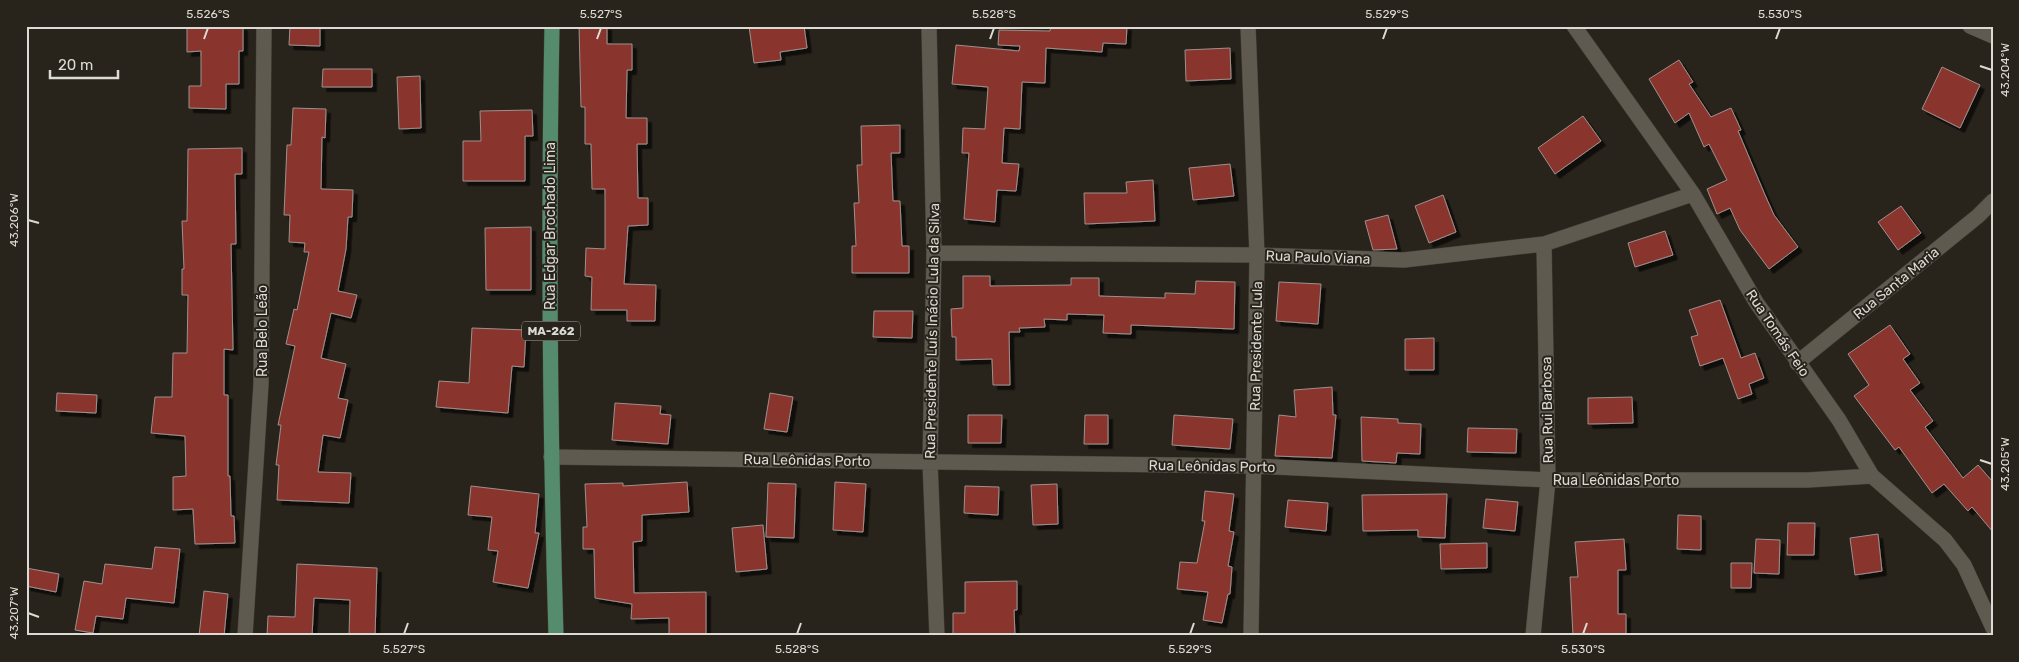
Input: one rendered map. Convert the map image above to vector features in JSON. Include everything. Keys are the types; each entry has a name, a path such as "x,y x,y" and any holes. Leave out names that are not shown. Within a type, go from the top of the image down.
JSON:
{"main road":[{"name":"Rua Edgar Brochado Lima","path":"552,26 550,126 551,457 556,636"}],"street":[{"name":"Rua Belo Leão","path":"245,636 261,384 264,26"},
{"name":"Rua Presidente Luís Inácio Lula da Silva","path":"929,26 934,253 930,462 937,636"},
{"name":"Rua Presidente Lula","path":"1248,26 1257,255 1251,636"},
{"name":"Rua Tomás Feio","path":"1574,26 1693,194 1756,302 1797,363 1839,420 1872,476 1945,540 1964,565 1993,628"},
{"path":"1970,26 1993,36"},
{"name":"Rua Paulo Viana","path":"934,253 1257,255 1404,260 1544,244 1693,194"},
{"name":"Rua Santa Maria","path":"1797,363 1978,216 1993,201"},
{"name":"Rua Rui Barbosa","path":"1533,636 1548,480 1544,244"},
{"name":"Rua Leônidas Porto","path":"551,457 1254,466 1548,480 1808,480 1872,476"},
{"path":"1978,592 1993,605"}],"building":[{"path":"187,26 243,26 243,51 239,51 239,84 226,84 226,109 189,108 189,86 201,86 201,51 187,52"},
{"path":"290,26 320,26 320,46 289,45"},
{"path":"579,26 607,26 607,44 632,44 632,70 627,70 626,118 647,118 647,144 637,144 638,198 648,198 648,225 628,226 624,284 656,285 655,321 627,321 627,310 591,310 592,277 585,276 586,248 605,249 605,189 592,189 591,144 585,144 585,107 581,107"},
{"path":"749,26 804,26 807,48 780,52 781,60 754,63"},
{"path":"1051,26 1127,26 1126,44 1103,43 1102,52 1046,48 1045,83 1022,82 1020,129 1004,128 1002,163 1019,164 1016,191 997,190 995,222 964,219 969,153 962,153 963,128 985,129 988,87 952,84 956,45 1019,51 1020,46 998,45 999,30 1050,31"},
{"path":"1230,48 1231,79 1186,81 1185,50"},
{"path":"1679,60 1693,82 1689,84 1711,117 1731,108 1741,130 1738,131 1774,215 1798,247 1769,269 1740,230 1730,208 1717,214 1707,189 1727,180 1709,144 1704,147 1689,113 1675,123 1649,79"},
{"path":"1942,67 1980,85 1960,128 1922,109"},
{"path":"323,69 372,69 372,87 322,87"},
{"path":"420,76 421,128 399,129 397,77"},
{"path":"293,108 326,109 325,138 322,137 321,189 353,190 352,217 348,217 346,249 338,291 357,295 351,318 331,313 321,358 346,364 338,398 348,400 340,438 323,435 318,472 351,473 349,503 277,500 279,465 276,465 281,425 278,425 295,346 286,344 294,309 297,310 309,252 304,252 305,243 289,242 290,215 284,215 287,145 291,145"},
{"path":"532,110 533,136 525,136 525,181 463,181 463,141 481,141 480,111"},
{"path":"1583,116 1601,141 1555,174 1538,148"},
{"path":"900,125 900,153 891,153 893,201 900,201 902,246 909,246 909,273 852,273 852,246 856,246 854,203 859,203 857,165 862,165 861,126"},
{"path":"242,148 242,174 235,174 236,244 231,244 233,350 224,349 224,395 228,395 228,476 230,476 231,516 234,516 235,543 195,544 193,509 173,510 173,477 186,476 185,436 151,433 155,397 172,397 173,353 187,353 188,295 182,295 182,269 184,269 182,221 187,221 188,149"},
{"path":"1230,164 1234,196 1193,200 1189,168"},
{"path":"1153,180 1155,221 1085,224 1084,193 1127,193 1126,182"},
{"path":"1443,195 1456,232 1429,243 1415,206"},
{"path":"1901,206 1921,233 1898,250 1878,222"},
{"path":"1388,215 1397,249 1373,250 1365,221"},
{"path":"531,227 531,290 486,290 485,228"},
{"path":"1665,231 1673,255 1635,267 1628,243"},
{"path":"963,276 990,276 990,286 1071,285 1071,278 1099,278 1099,296 1165,298 1165,293 1195,294 1196,281 1235,282 1234,329 1131,325 1131,334 1103,333 1104,315 1067,314 1067,320 1044,319 1045,327 1019,328 1020,332 1009,332 1010,385 993,385 992,359 956,360 956,337 952,337 951,309 963,308"},
{"path":"1279,282 1321,284 1318,324 1276,321"},
{"path":"1720,300 1741,358 1755,353 1764,378 1749,384 1752,394 1738,399 1723,358 1700,366 1691,337 1698,335 1689,310"},
{"path":"874,311 913,311 912,338 873,337"},
{"path":"1890,325 1910,354 1903,359 1920,383 1910,390 1933,421 1925,427 1963,478 1978,465 1993,482 1993,532 1972,507 1968,511 1944,484 1932,493 1899,447 1895,450 1854,396 1869,385 1848,354"},
{"path":"472,328 526,330 524,367 512,366 508,413 436,407 439,381 469,383"},
{"path":"1434,338 1434,370 1405,370 1405,339"},
{"path":"1332,387 1333,415 1336,415 1332,458 1275,456 1279,415 1296,417 1294,390"},
{"path":"57,393 97,395 96,413 56,411"},
{"path":"770,393 793,397 787,432 764,429"},
{"path":"1632,397 1633,423 1588,424 1588,398"},
{"path":"615,403 661,406 660,414 671,415 668,444 612,440"},
{"path":"968,415 1002,415 1001,443 968,443"},
{"path":"1085,415 1108,415 1108,444 1084,444"},
{"path":"1174,415 1233,419 1230,449 1172,445"},
{"path":"1361,417 1398,419 1398,423 1421,424 1420,454 1397,453 1396,463 1362,461"},
{"path":"1468,428 1517,429 1516,453 1467,452"},
{"path":"687,482 689,512 642,515 642,541 633,542 634,593 706,592 706,636 669,636 669,618 631,619 632,604 595,598 594,549 583,549 583,527 587,527 585,484 623,483 623,486"},
{"path":"835,482 866,484 863,532 833,530"},
{"path":"768,483 796,484 794,538 766,537"},
{"path":"1057,484 1058,524 1033,525 1031,485"},
{"path":"471,486 539,494 535,533 539,533 528,588 493,582 498,551 488,550 492,517 468,515"},
{"path":"965,486 999,487 998,515 964,513"},
{"path":"1205,491 1234,494 1229,531 1234,532 1228,566 1232,567 1230,594 1228,594 1222,623 1203,620 1208,592 1177,589 1180,562 1197,563 1205,521 1202,521"},
{"path":"1447,494 1445,538 1418,537 1418,530 1363,531 1362,495"},
{"path":"1486,499 1518,502 1515,531 1483,528"},
{"path":"1288,500 1328,503 1326,531 1285,527"},
{"path":"1678,515 1701,516 1701,550 1677,549"},
{"path":"1788,523 1815,523 1814,555 1787,555"},
{"path":"763,525 767,569 736,572 732,528"},
{"path":"1878,534 1882,571 1855,575 1850,538"},
{"path":"1624,539 1626,570 1618,570 1618,614 1626,614 1626,636 1573,636 1570,577 1578,577 1575,542"},
{"path":"1756,539 1780,540 1779,574 1754,573"},
{"path":"1487,543 1487,568 1441,569 1440,544"},
{"path":"155,547 180,549 174,603 126,598 123,619 96,616 93,633 75,630 84,581 102,584 105,564 152,569"},
{"path":"1731,563 1752,563 1751,588 1731,588"},
{"path":"297,564 377,568 375,636 349,636 350,600 314,598 312,636 267,636 268,616 295,617"},
{"path":"26,568 59,574 56,592 26,586"},
{"path":"1017,581 1017,610 1014,610 1015,636 953,636 953,613 965,613 965,582"},
{"path":"204,591 228,594 224,636 199,636"}]}
